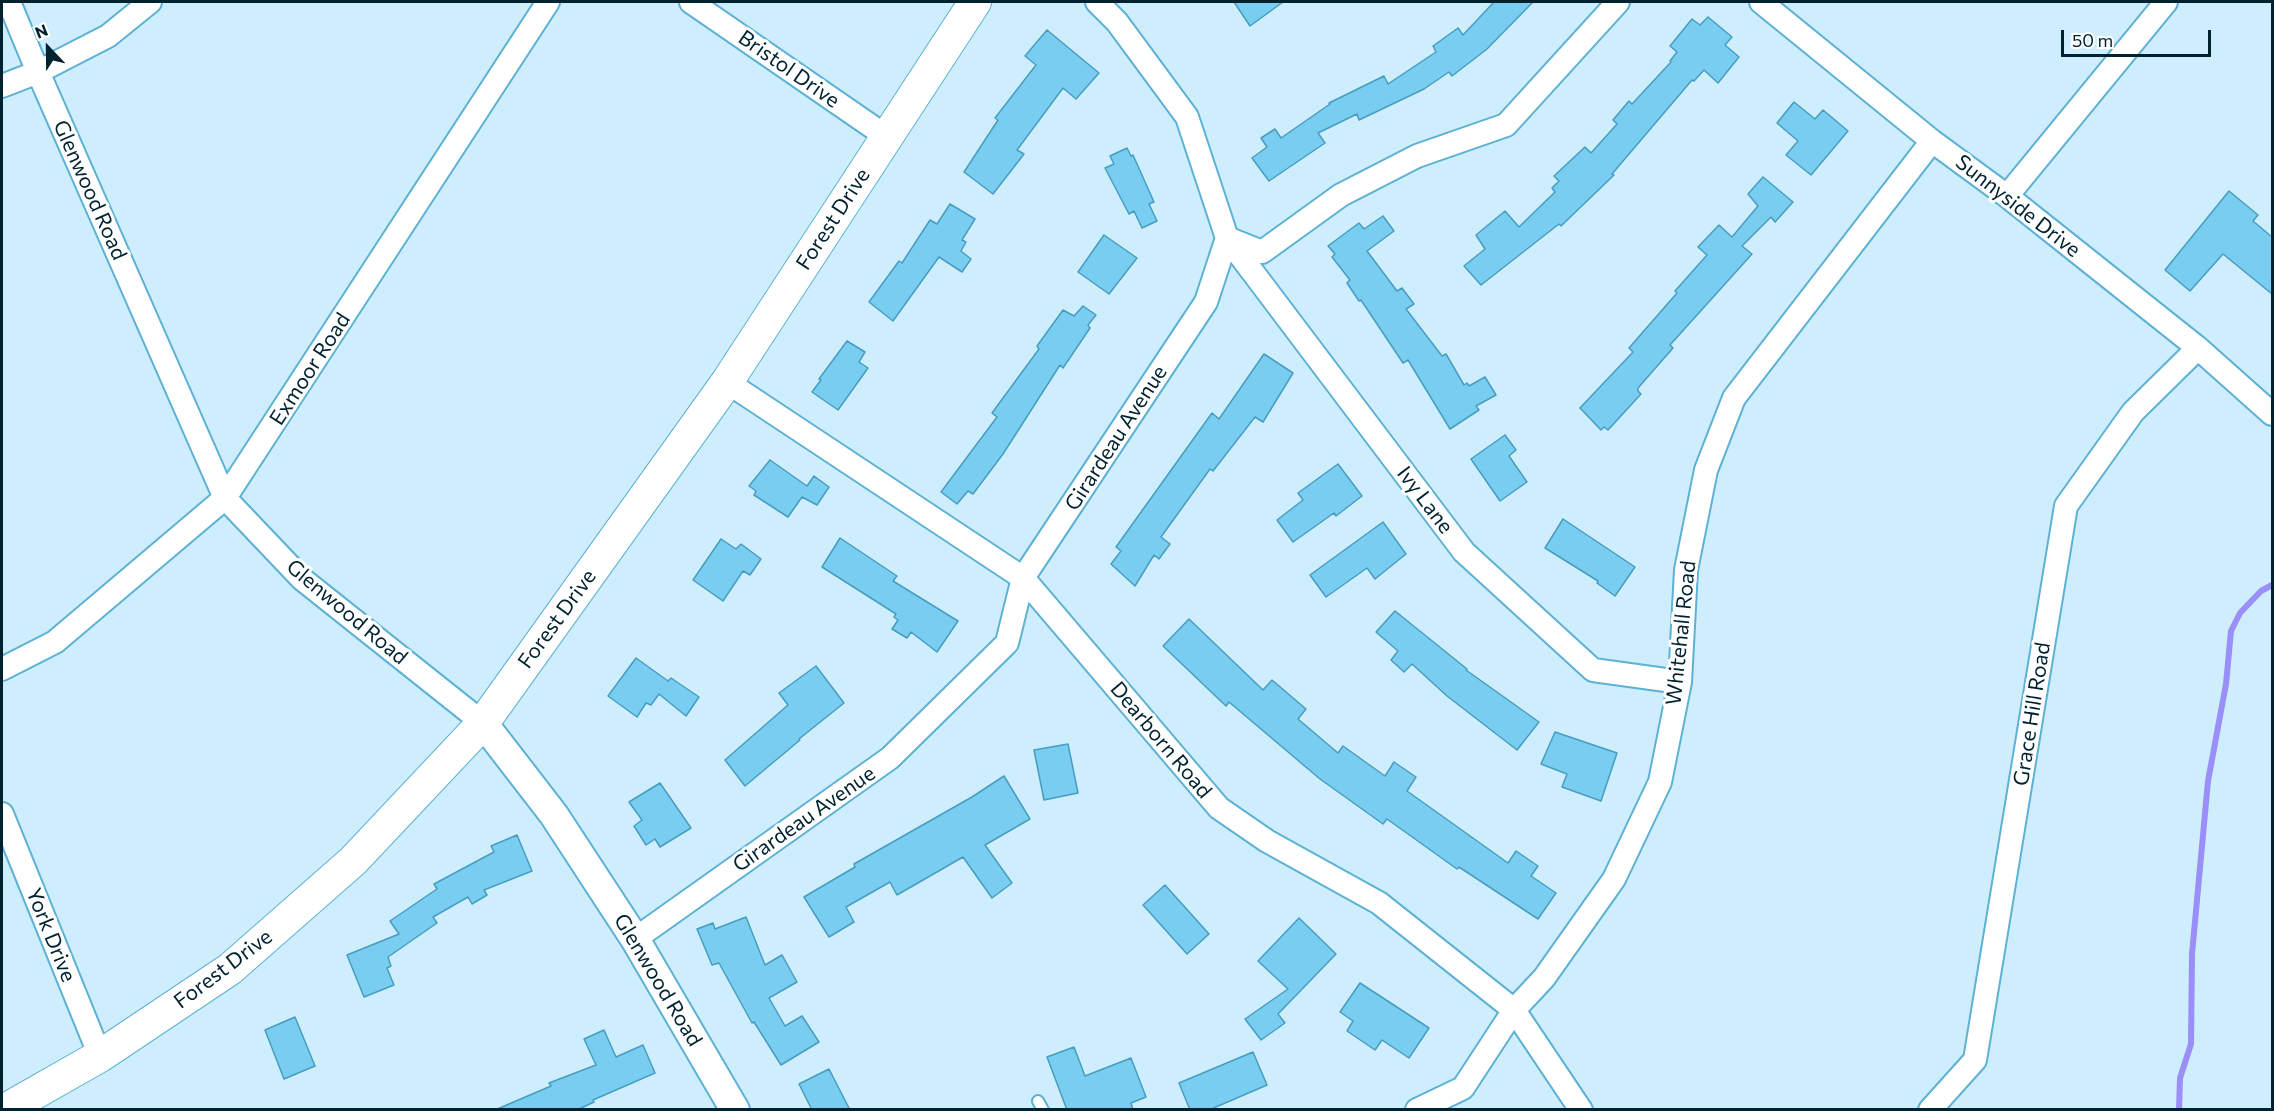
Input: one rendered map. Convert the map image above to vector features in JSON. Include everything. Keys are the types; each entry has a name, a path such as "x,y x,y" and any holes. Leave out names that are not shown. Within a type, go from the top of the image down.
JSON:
{"main road":[{"name":"Forest Drive","path":"5,1110 100,1056 230,969 353,861 483,723 727,382 975,2"}],"street":[{"name":"Glenwood Road","path":"9,2 225,498 302,579 483,723 554,815 635,939 735,1110"},
{"path":"2,86 38,72 108,36 150,2"},
{"name":"Exmoor Road","path":"2,669 55,642 225,498 548,2"},
{"name":"Bristol Drive","path":"691,2 887,137"},
{"name":"Ivy Lane","path":"1097,2 1117,22 1187,117 1227,238 1464,552 1593,670 1680,682"},
{"path":"1227,238 1262,252 1341,195 1416,156 1506,125 1618,2"},
{"name":"Sunnyside Drive","path":"1761,2 1932,141 2007,196 2198,348 2272,414"},
{"path":"2007,196 2166,2"},
{"name":"Whitehall Road","path":"1417,1110 1463,1088 1514,1010 1544,978 1614,879 1660,782 1680,682 1686,570 1706,470 1734,398 1932,141"},
{"name":"Girardeau Avenue","path":"635,939 890,758 1007,644 1023,579 1206,302 1227,238"},
{"name":"Grace Hill Road","path":"1930,1110 1975,1060 2066,506 2133,412 2198,348"},
{"name":"Dearborn Road","path":"727,382 1023,579 1219,808 1267,841 1378,903 1514,1010 1581,1110"},
{"name":"York Drive","path":"2,814 100,1056"}],"building":[{"path":"1234,2 1283,2 1250,26"},
{"path":"1494,2 1533,2 1487,49 1452,76 1449,72 1424,89 1359,120 1357,114 1318,133 1325,143 1269,181 1252,158 1267,147 1261,138 1275,129 1281,138 1329,103 1384,76 1388,84 1436,52 1433,46 1458,28 1463,35"},
{"path":"1708,17 1732,37 1725,45 1739,57 1718,83 1704,70 1694,81 1692,80 1612,174 1614,175 1561,226 1559,224 1481,285 1464,266 1485,249 1476,235 1505,211 1519,227 1555,192 1552,188 1559,181 1554,176 1585,147 1591,153 1617,124 1613,120 1629,101 1632,104 1671,62 1677,52 1670,46 1692,19 1700,25"},
{"path":"1047,30 1099,73 1076,99 1063,88 1017,150 1024,154 993,194 964,172 998,120 995,118 1036,65 1025,56"},
{"path":"1794,102 1815,119 1823,110 1848,131 1811,175 1786,155 1798,141 1777,123"},
{"path":"1127,148 1131,156 1133,155 1154,202 1149,204 1157,221 1142,228 1134,211 1129,214 1105,168 1114,164 1110,156"},
{"path":"1763,177 1793,202 1775,222 1771,217 1742,246 1752,254 1670,345 1673,348 1638,388 1641,394 1608,430 1604,427 1601,430 1580,408 1633,352 1629,348 1707,255 1698,247 1719,225 1732,237 1758,206 1748,194"},
{"path":"2229,191 2258,215 2253,221 2272,237 2272,294 2223,254 2190,291 2165,270"},
{"path":"950,204 975,219 962,240 966,242 961,251 971,259 962,272 939,257 893,321 869,302 899,261 902,263 930,220 937,224"},
{"path":"1383,216 1394,231 1367,251 1397,291 1402,288 1414,304 1406,309 1442,356 1446,354 1464,385 1467,383 1469,386 1485,377 1496,395 1476,406 1479,410 1450,429 1408,360 1403,363 1347,283 1350,280 1332,257 1335,254 1328,246 1359,223 1364,229"},
{"path":"1104,235 1137,258 1109,294 1078,272"},
{"path":"1083,306 1096,315 1088,325 1090,328 1063,368 1060,365 1003,454 973,494 968,491 957,504 941,492 997,417 992,413 1039,349 1037,346 1063,310 1074,316"},
{"path":"847,341 865,352 859,362 868,368 838,410 812,392"},
{"path":"1264,354 1293,373 1263,422 1255,417 1213,471 1210,469 1161,537 1170,544 1159,559 1154,555 1135,586 1111,564 1121,551 1116,547 1212,413 1219,419"},
{"path":"1505,435 1516,450 1509,456 1527,482 1500,501 1471,459"},
{"path":"770,460 807,486 814,476 829,487 817,505 802,497 788,517 754,495 756,491 749,486"},
{"path":"1338,464 1362,496 1336,516 1334,513 1293,542 1277,520 1303,500 1298,493"},
{"path":"1563,519 1635,567 1615,596 1597,583 1598,581 1545,548"},
{"path":"1383,522 1406,554 1375,579 1367,568 1326,597 1310,575"},
{"path":"840,538 897,576 893,581 958,621 937,652 911,632 907,638 892,629 898,620 894,617 896,614 822,567"},
{"path":"721,539 736,549 741,544 761,559 750,575 743,571 723,601 693,580"},
{"path":"1395,611 1466,670 1539,722 1517,750 1447,696 1412,664 1404,672 1391,660 1398,651 1376,632"},
{"path":"1189,619 1263,690 1272,680 1306,709 1298,719 1338,753 1343,746 1385,776 1394,762 1416,777 1407,791 1508,863 1516,851 1538,866 1531,876 1556,893 1538,919 1459,867 1457,869 1387,819 1383,824 1320,779 1229,702 1226,706 1163,646"},
{"path":"636,658 668,681 671,678 699,697 686,716 659,694 651,705 646,703 637,717 608,696"},
{"path":"816,666 844,703 745,786 725,760 788,705 779,693"},
{"path":"1555,732 1617,753 1601,801 1562,787 1567,774 1541,764"},
{"path":"1068,744 1078,793 1044,800 1034,750"},
{"path":"1004,776 1030,819 985,845 1012,883 992,898 963,857 897,895 890,882 846,907 854,922 829,937 804,897 855,867 854,864 972,797"},
{"path":"660,783 691,828 660,847 655,839 646,845 634,826 642,820 629,802"},
{"path":"517,835 532,871 484,890 487,895 472,904 468,897 433,917 437,923 388,957 391,966 387,968 394,985 364,997 347,955 399,934 390,921 437,889 434,884 494,852 491,846"},
{"path":"1165,885 1209,934 1187,954 1143,905"},
{"path":"746,917 765,965 782,955 797,982 769,998 785,1026 802,1016 819,1042 781,1065 754,1022 752,1023 719,963 712,965 697,929 713,923 715,929"},
{"path":"1299,918 1336,954 1278,1014 1285,1023 1261,1040 1245,1019 1288,989 1258,961"},
{"path":"1360,983 1429,1028 1409,1058 1382,1040 1375,1050 1347,1031 1353,1021 1340,1012"},
{"path":"295,1017 315,1066 284,1079 265,1030"},
{"path":"604,1030 616,1057 643,1045 655,1073 593,1100 594,1102 577,1110 495,1110 551,1086 549,1083 596,1065 584,1039"},
{"path":"1074,1047 1085,1076 1131,1058 1146,1097 1131,1103 1133,1110 1067,1110 1047,1057"},
{"path":"1253,1052 1267,1085 1209,1110 1190,1110 1179,1083"},
{"path":"829,1069 850,1110 812,1110 799,1084"}],"waterway":[{"path":"2179,1110 2180,1078 2191,1044 2192,954 2208,781 2226,684 2231,631 2240,613 2261,591 2272,585"}]}
